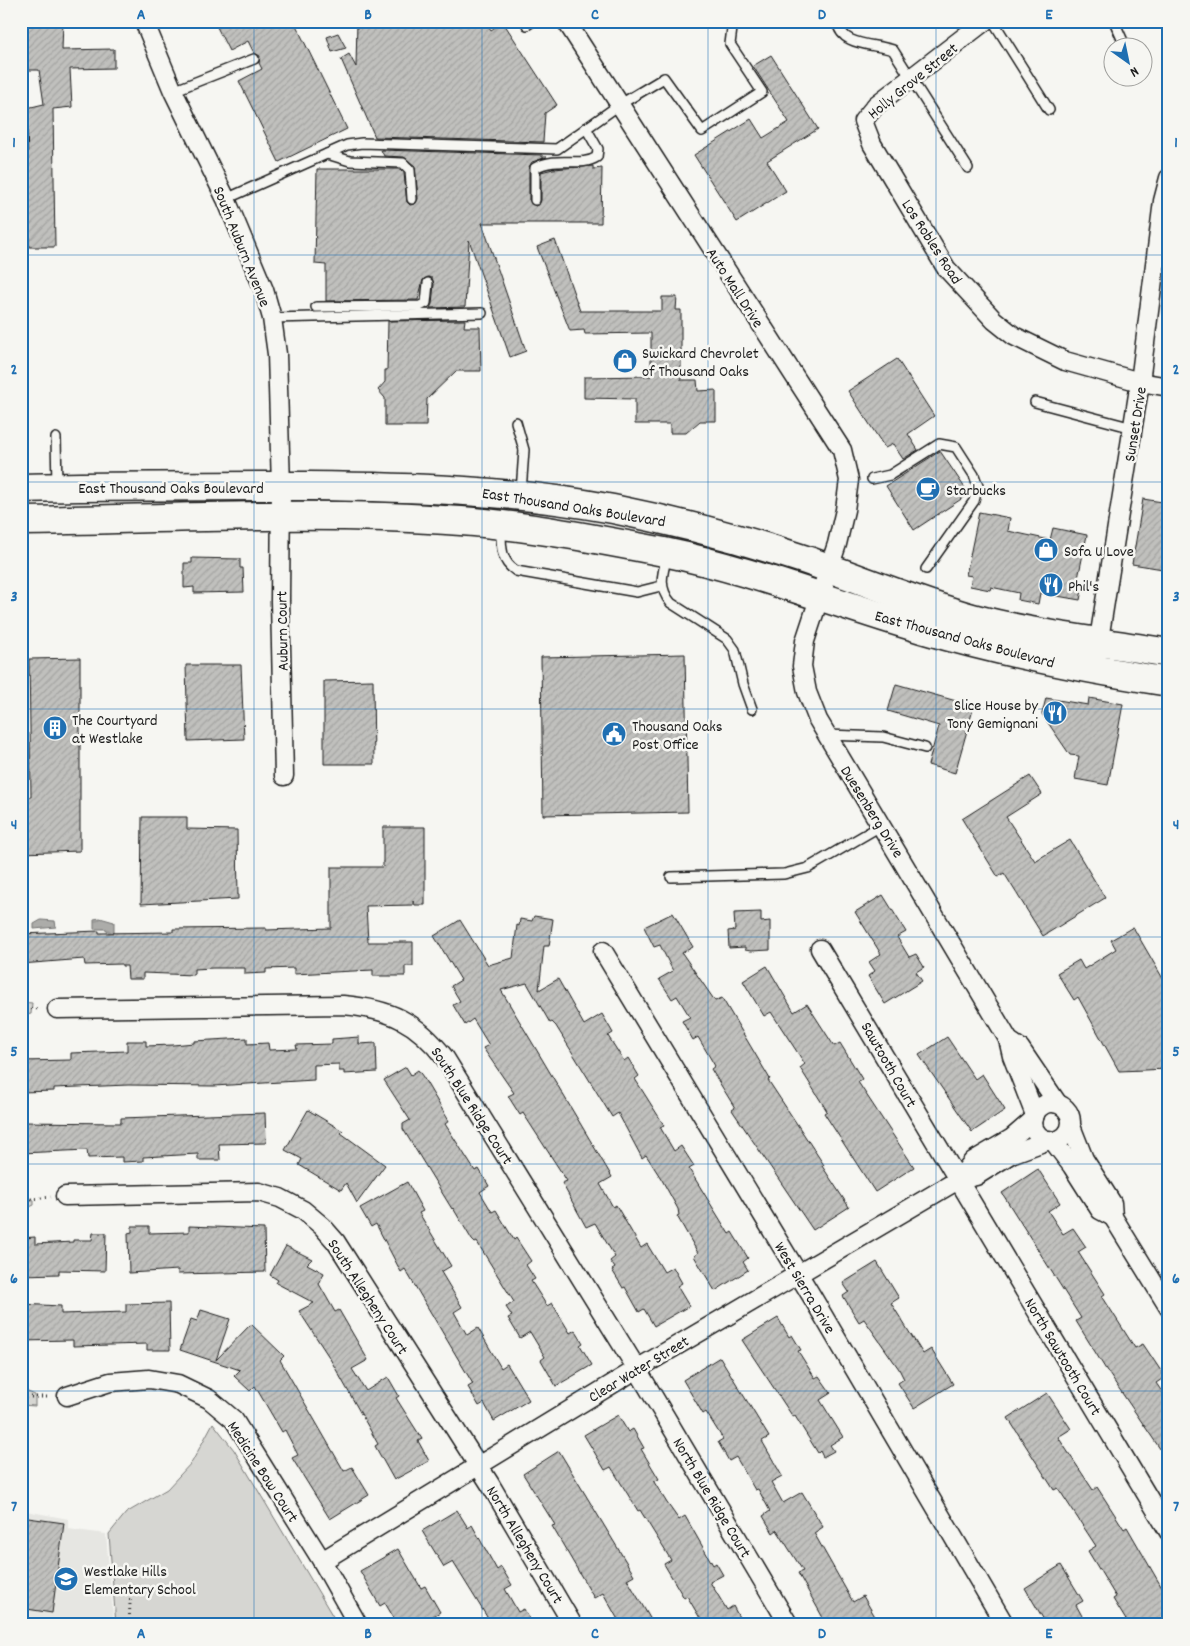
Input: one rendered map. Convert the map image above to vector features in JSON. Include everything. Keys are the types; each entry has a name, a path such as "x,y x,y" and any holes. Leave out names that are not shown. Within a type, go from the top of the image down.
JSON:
{"main road":[{"name":"East Thousand Oaks Boulevard","path":"21,488 396,486 473,490 521,495 610,509 668,521 829,568 851,578 974,618 1035,632 1169,653"},
{"name":"East Thousand Oaks Boulevard","path":"21,521 282,516 407,518 501,526 668,553 970,642 1040,660 1169,682"}],"street":[{"name":"South Auburn Avenue","path":"144,21 173,91 226,199 264,290 272,318 277,354 281,486"},
{"name":"Auto Mall Drive","path":"566,21 842,450 849,480 848,493 838,540 829,568"},
{"name":"Holly Grove Street","path":"863,120 876,105 984,21"},
{"name":"Los Robles Road","path":"863,120 872,144 946,268 994,320 1014,336 1057,358 1140,382 1169,387"},
{"name":"Sunset Drive","path":"1096,669 1098,642 1140,382 1163,201 1169,178"},
{"name":"Auburn Court","path":"281,486 280,601 284,776"},
{"name":"Duesenberg Drive","path":"829,568 804,641 802,666 807,692 827,735 1008,1039 1039,1135 1051,1140 1072,1166 1100,1210 1113,1217"},
{"name":"Sawtooth Court","path":"820,949 958,1180"},
{"name":"West Sierra Drive","path":"602,951 799,1274 1005,1625"},
{"name":"South Blue Ridge Court","path":"57,1009 343,1005 379,1009 412,1024 430,1039 445,1058 637,1368"},
{"name":"Duesenberg Drive","path":"1008,1039 1020,1048 1058,1104 1068,1111 1071,1126 1084,1159 1112,1203 1113,1217 1169,1308"},
{"path":"1034,1117 1042,1106 1058,1104"},
{"name":"Clear Water Street","path":"958,1180 973,1161 1012,1138 1034,1117"},
{"path":"1051,1140 1064,1136 1071,1126"},
{"name":"Clear Water Street","path":"322,1562 637,1368 958,1180 976,1176 1018,1151 1051,1140"},
{"name":"North Sawtooth Court","path":"958,1180 1169,1532"},
{"name":"South Allegheny Court","path":"66,1196 259,1192 280,1198 302,1210 322,1226 336,1242 477,1465"},
{"name":"North Blue Ridge Court","path":"637,1368 790,1625"},
{"name":"Medicine Bow Court","path":"67,1396 110,1382 149,1379 178,1384 209,1398 234,1420 322,1562 358,1625"},
{"name":"North Allegheny Court","path":"477,1465 573,1625"}],"lane":[{"path":"226,199 348,145 362,143 557,149 619,105 664,78 702,131 762,92 730,44 733,21"},
{"path":"837,21 838,30 844,37 854,42 892,50 912,78 968,168"},
{"path":"993,21 1049,110"},
{"path":"1114,21 1122,38"},
{"path":"173,91 254,59"},
{"path":"535,200 535,168 547,161 591,161 597,157 598,149 586,128"},
{"path":"327,154 350,161 402,162 410,170 412,199"},
{"path":"316,307 420,306 426,303 428,283"},
{"path":"272,318 482,313"},
{"path":"1035,402 1133,428"},
{"path":"516,422 524,450 521,495"},
{"path":"56,438 57,488"},
{"path":"872,479 890,475 939,444 956,447 966,462 978,486 974,501 926,569"},
{"path":"501,526 503,555 507,566 516,571 637,592 661,586"},
{"path":"668,553 661,586 664,595 671,603 727,639 735,650 742,684 752,708"},
{"path":"827,735 883,737 925,748"},
{"path":"671,877 784,874 808,868 882,825"}],"path":[{"path":"21,1008 57,1009"},
{"path":"21,1200 66,1196"},
{"path":"21,1397 67,1396"},
{"path":"129,1625 131,1581"}],"shaded area":[{"path":"21,1002 32,1003 31,1014 21,1016"},
{"path":"21,1196 34,1200 34,1205 21,1211"},
{"path":"21,1389 35,1395 35,1406 21,1405"},
{"path":"213,1423 234,1450 338,1625 116,1625 109,1534 126,1513 167,1489 192,1462"},
{"name":"Westlake Hills Elementary School","path":"21,1510 68,1519 68,1529 106,1534 114,1625 21,1625"}],"water":[{"path":"100,918 114,922 114,934 110,934 106,929 94,929 94,919"},
{"path":"41,920 55,921 56,927 34,929 34,924"}],"building":[{"path":"21,21 63,21 62,50 114,49 114,68 70,69 72,107 53,109 55,247 29,247 27,108 44,104 39,70 21,70"},
{"path":"214,21 294,21 347,129 279,162 239,81 262,69 259,63 260,56 254,53 248,41 229,51"},
{"path":"357,21 485,21 491,30 503,22 557,105 545,113 543,142 375,137 341,59 349,54 356,67"},
{"path":"338,33 346,48 332,52 327,37"},
{"path":"771,55 818,129 767,161 786,191 737,222 694,155 751,119 763,138 789,122 753,66"},
{"path":"381,150 542,155 542,157 547,157 532,162 529,167 529,200 535,206 539,205 541,200 541,172 553,169 593,166 593,169 602,168 601,223 482,223 526,351 510,357 469,240 465,307 430,308 434,284 432,278 428,277 423,280 418,300 326,301 326,265 315,264 317,169 400,169 404,173 407,202 410,205 415,204 418,199 415,166 404,157 384,156"},
{"path":"555,240 580,311 662,311 662,297 677,297 676,310 681,310 681,380 697,380 698,391 716,390 716,421 700,421 686,433 670,433 670,424 635,424 635,399 584,398 584,377 651,376 651,333 585,334 584,330 570,331 537,247"},
{"path":"465,320 464,327 480,327 481,371 456,371 427,399 426,426 385,426 385,398 378,390 385,382 385,370 387,370 388,321"},
{"path":"897,359 934,416 908,434 918,450 903,459 893,444 885,448 848,391"},
{"name":"Starbucks","path":"940,451 969,494 914,530 886,486"},
{"path":"1143,499 1169,503 1169,570 1132,564"},
{"path":"979,512 1010,518 1008,531 1050,540 1053,528 1087,535 1077,583 1083,584 1080,600 1040,593 1038,604 1018,600 1019,593 991,587 990,590 970,586 972,576 966,575"},
{"path":"192,558 240,559 240,568 243,568 244,592 194,593 194,587 184,588 184,563 192,563"},
{"name":"Thousand Oaks Post Office","path":"685,654 688,812 543,815 541,657"},
{"name":"The Courtyard at Westlake","path":"80,658 80,851 21,853 21,797 31,797 29,659"},
{"path":"186,665 241,665 244,739 188,741"},
{"path":"373,680 374,764 324,764 324,681"},
{"path":"896,684 974,706 955,773 928,765 939,726 888,711"},
{"path":"1046,698 1088,705 1089,698 1123,704 1108,785 1075,779 1079,756 1070,755 1042,714"},
{"path":"1030,776 1042,794 1006,817 1035,861 1070,840 1105,898 1043,936 1004,873 998,877 962,819"},
{"path":"142,817 187,817 187,829 237,830 238,899 141,904"},
{"path":"383,827 425,827 425,905 415,905 413,901 413,905 366,906 368,942 413,942 413,966 405,966 405,976 373,976 373,970 294,974 294,968 266,969 266,973 245,974 245,968 213,968 194,969 194,975 143,973 143,979 128,979 127,966 122,966 122,964 85,965 84,959 21,964 21,934 99,931 99,933 173,932 173,929 266,928 266,930 331,928 331,867 383,867"},
{"path":"883,895 906,932 897,937 909,957 916,954 924,967 916,972 922,981 885,1004 868,976 875,971 869,962 881,954 855,912"},
{"path":"761,912 761,922 770,921 770,950 751,951 745,950 745,947 729,948 728,931 735,930 734,913"},
{"path":"673,913 693,947 682,953 715,1001 722,998 770,1079 768,1080 824,1165 822,1166 849,1207 813,1230 732,1110 735,1108 711,1069 715,1066 698,1037 693,1040 682,1021 690,1017 677,996 672,999 659,979 673,971 660,945 654,947 644,927"},
{"path":"534,916 553,919 549,946 544,946 539,990 558,979 584,1025 602,1014 613,1033 608,1036 624,1061 628,1058 639,1076 635,1079 664,1125 660,1127 674,1151 681,1146 694,1166 689,1169 729,1234 732,1232 748,1258 743,1262 748,1270 715,1291 694,1256 698,1253 677,1216 679,1215 678,1209 662,1180 646,1155 642,1158 618,1113 612,1117 556,1026 552,1022 550,1023 527,983 501,990 612,1177 600,1184 613,1207 616,1205 641,1248 647,1244 664,1272 673,1267 682,1283 677,1286 689,1306 654,1326 644,1309 639,1312 625,1287 623,1288 612,1270 615,1268 610,1261 615,1257 595,1223 586,1227 562,1183 567,1181 523,1113 520,1115 508,1096 514,1093 483,1048 489,1045 473,1019 465,1025 453,1005 460,1001 451,986 461,980 434,936 460,920 488,965 513,958 517,925 519,926 520,919 532,921"},
{"path":"1133,927 1169,989 1169,1069 1119,1071 1078,997 1074,1000 1057,973 1079,960 1084,969 1116,949 1111,940"},
{"path":"767,966 794,1012 807,1004 834,1046 840,1043 862,1079 858,1082 914,1167 875,1192 824,1113 827,1111 800,1068 805,1064 771,1012 764,1016 743,981"},
{"path":"359,1037 359,1044 376,1043 377,1072 344,1074 344,1071 339,1071 339,1064 314,1065 314,1080 214,1086 128,1085 54,1088 54,1091 21,1092 21,1061 71,1060 71,1053 127,1051 127,1041 146,1041 146,1046 247,1038 247,1044 268,1043 269,1050 297,1049 296,1045 332,1044 332,1039"},
{"path":"947,1037 975,1079 982,1074 1005,1110 972,1132 919,1055"},
{"path":"406,1067 411,1075 418,1070 449,1121 445,1124 475,1171 479,1169 489,1186 480,1192 492,1212 496,1210 514,1240 516,1238 531,1261 526,1265 535,1279 531,1281 547,1306 552,1303 570,1333 575,1330 583,1343 580,1345 592,1365 556,1386 541,1360 545,1357 530,1332 520,1338 508,1318 512,1316 506,1307 514,1302 477,1242 475,1243 472,1240 452,1209 403,1129 403,1124 410,1120 384,1080"},
{"path":"308,1110 343,1131 341,1133 385,1165 357,1203 346,1183 341,1190 299,1165 302,1159 285,1150"},
{"path":"265,1113 266,1143 219,1144 220,1160 198,1160 198,1154 143,1157 143,1161 122,1162 122,1157 88,1158 87,1150 21,1153 21,1122 121,1123 121,1118"},
{"path":"1038,1169 1060,1203 1048,1211 1063,1234 1073,1228 1086,1247 1078,1252 1105,1294 1102,1296 1135,1348 1143,1344 1165,1377 1156,1383 1169,1402 1169,1462 1105,1368 1076,1321 1081,1318 1002,1193"},
{"path":"407,1182 423,1211 419,1213 451,1266 441,1272 462,1307 454,1312 467,1335 478,1328 501,1368 507,1364 529,1400 494,1421 484,1403 479,1406 468,1387 473,1384 405,1269 401,1272 376,1224 371,1227 360,1208"},
{"path":"132,1226 149,1226 149,1233 189,1232 189,1226 264,1229 265,1272 178,1274 178,1270 129,1273 128,1233 132,1232"},
{"path":"93,1233 106,1233 105,1271 59,1270 59,1274 21,1275 21,1238 35,1237 35,1244 73,1242 73,1240 92,1240"},
{"path":"286,1246 312,1259 307,1264 324,1273 319,1284 335,1312 339,1310 368,1360 352,1369 366,1391 388,1377 399,1396 396,1398 422,1439 418,1441 429,1461 394,1480 375,1446 378,1444 329,1357 299,1311 314,1303 276,1283 278,1280 270,1275"},
{"path":"877,1262 899,1298 891,1303 923,1354 931,1349 953,1384 914,1408 898,1383 904,1379 899,1369 864,1319 859,1322 843,1296 849,1292 843,1283"},
{"path":"169,1303 170,1350 147,1350 147,1344 73,1346 73,1340 21,1341 21,1304 61,1306 61,1314 126,1312 126,1304"},
{"path":"201,1310 230,1319 216,1360 251,1324 284,1356 280,1360 344,1471 352,1467 369,1495 330,1519 292,1458 298,1455 285,1430 282,1432 255,1386 250,1391 234,1376 240,1370 180,1350 191,1319 197,1321"},
{"path":"778,1318 789,1337 792,1335 801,1350 798,1351 815,1378 819,1376 831,1393 820,1400 843,1437 830,1445 834,1451 823,1457 820,1451 818,1453 795,1416 793,1417 742,1340"},
{"path":"720,1357 769,1437 762,1441 782,1476 771,1482 783,1503 802,1492 823,1527 814,1533 853,1602 863,1596 880,1625 827,1625 798,1573 803,1571 777,1530 773,1533 763,1516 770,1511 758,1489 755,1490 736,1457 729,1461 718,1442 723,1439 706,1412 703,1414 683,1380"},
{"path":"1047,1393 1071,1429 1058,1437 1093,1490 1097,1487 1124,1529 1127,1527 1169,1600 1169,1625 1129,1625 1113,1599 1116,1597 1088,1551 1096,1546 1058,1488 1054,1490 1008,1418"},
{"path":"618,1415 628,1432 633,1429 644,1448 641,1449 659,1479 654,1482 667,1503 679,1520 685,1516 713,1565 716,1563 723,1575 710,1582 727,1610 733,1606 743,1625 704,1625 687,1596 684,1598 664,1564 671,1560 640,1510 638,1511 611,1467 605,1470 584,1435"},
{"path":"559,1451 634,1575 627,1579 654,1625 621,1625 603,1593 594,1598 552,1526 555,1525 523,1474"},
{"path":"457,1510 468,1528 472,1525 497,1570 501,1567 512,1585 505,1589 518,1612 524,1609 533,1625 492,1625 453,1562 444,1567 422,1531"},
{"path":"21,1517 64,1523 52,1613 21,1608"},
{"path":"398,1549 421,1588 425,1586 440,1612 430,1618 434,1625 398,1625 385,1603 380,1606 360,1571"},
{"path":"1061,1565 1083,1601 1076,1605 1087,1625 1047,1625 1025,1588"}],"place":[{"name":"Swickard Chevrolet of Thousand Oaks","path":"625,361"},
{"name":"Starbucks","path":"928,489"},
{"name":"Sofa U Love","path":"1046,550"},
{"name":"Phil's","path":"1051,585"},
{"name":"Slice House by Tony Gemignani","path":"1055,713"},
{"name":"The Courtyard at Westlake","path":"55,728"},
{"name":"Thousand Oaks Post Office","path":"614,734"},
{"name":"Westlake Hills Elementary School","path":"66,1579"}]}
